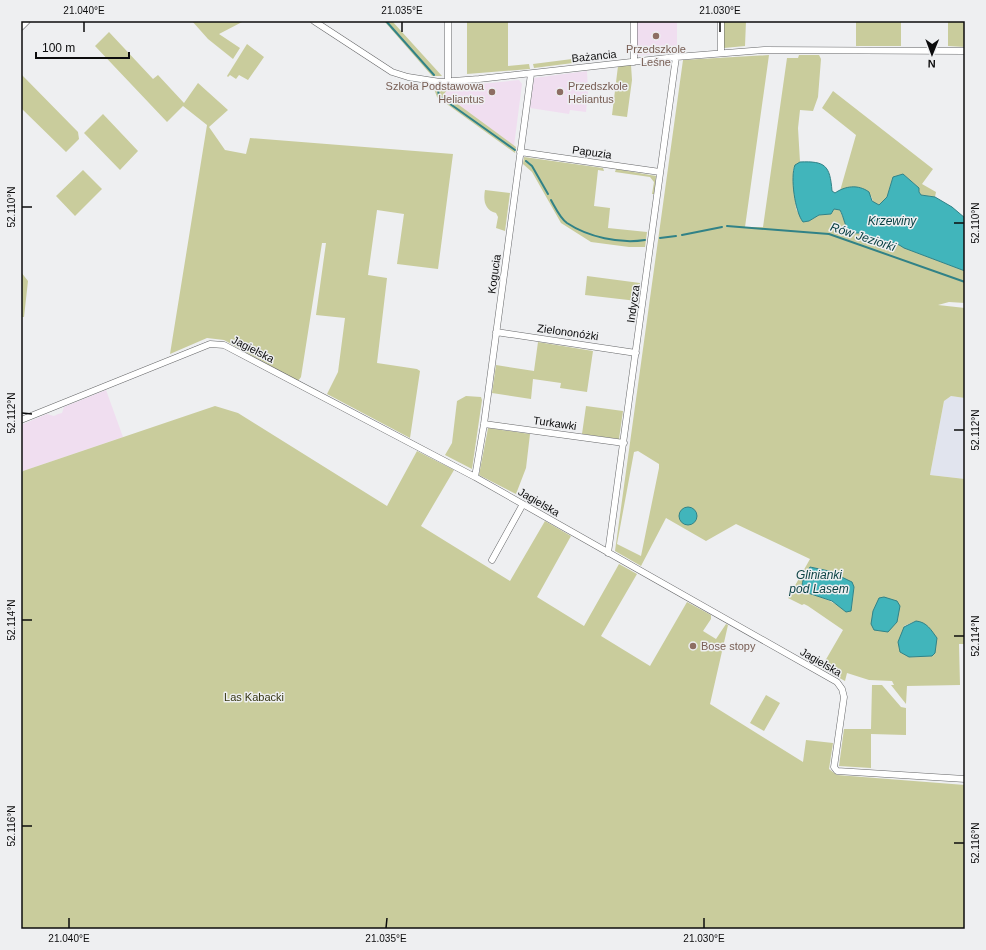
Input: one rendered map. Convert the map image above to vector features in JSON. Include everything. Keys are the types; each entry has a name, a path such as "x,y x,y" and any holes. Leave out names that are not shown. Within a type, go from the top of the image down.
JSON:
{"street":[{"path":"21,27 27,21"},
{"name":"Bażancia","path":"314,21 392,72 431,82 448,82 531,74 721,53 774,50 965,51"},
{"path":"448,21 448,82"},
{"path":"634,21 634,62"},
{"path":"721,21 721,53"},
{"name":"Indycza","path":"608,552 676,57"},
{"name":"Kogucia","path":"475,477 484,424 531,74"},
{"name":"Papuzia","path":"520,152 660,172"},
{"name":"Zielononóżki","path":"496,332 636,352"},
{"name":"Jagielska","path":"21,420 210,344 216,343 224,345 475,477 837,682 842,689 844,697 834,767 837,771 965,779"},
{"name":"Turkawki","path":"484,424 624,443"},
{"path":"492,560 523,504"}],"shaded area":[{"name":"Przedszkole Leśne","path":"636,21 677,21 677,52 635,56"},
{"name":"Przedszkole Heliantus","path":"587,71 588,91 586,112 570,110 569,114 530,108 534,78"},
{"path":"519,80 522,84 514,146 443,94 449,87"},
{"path":"106,390 123,437 23,471 21,467 21,425 47,414 54,416 62,413 64,407"},
{"path":"951,396 965,398 965,479 930,475 944,401"}],"green space":[{"path":"192,21 244,21 219,34 240,48 233,59 208,39"},
{"path":"384,21 392,21 442,76 432,76"},
{"path":"467,21 508,21 508,66 529,64 530,69 467,74"},
{"path":"724,21 746,21 745,46 724,48"},
{"path":"856,21 901,21 901,46 856,46"},
{"path":"948,21 965,21 965,47 948,46"},
{"path":"109,32 153,79 158,75 184,103 198,83 228,110 209,127 225,150 246,154 250,138 453,154 438,269 397,264 404,214 377,210 368,275 387,278 377,363 417,369 420,371 410,438 327,394 338,372 345,318 316,315 326,243 322,243 301,377 298,381 224,340 207,338 170,354 207,125 183,106 167,122 95,46"},
{"path":"247,44 264,57 248,80 239,75 236,79 230,75 228,77 227,76"},
{"path":"769,55 745,227 763,227 787,58 798,58 799,55 819,55 821,59 818,97 813,111 800,110 798,128 800,162 793,169 796,209 803,222 809,221 819,215 831,214 834,209 840,210 846,225 868,240 887,241 898,244 904,248 965,271 965,303 949,302 938,305 965,308 965,398 951,396 944,401 930,475 965,479 965,644 959,644 960,685 907,686 906,704 891,685 894,685 892,681 869,680 847,673 845,681 821,668 843,630 808,606 804,604 802,605 788,598 810,559 736,524 706,541 666,518 641,566 615,551 683,60","holes":["638,451 659,464 641,556 617,544 634,452","810,567 829,571 852,582 854,588 851,611 828,600 805,592 802,589 802,583","916,621 932,656 909,657 904,626"]},
{"path":"572,59 573,63 534,68 533,64"},
{"path":"631,65 632,80 627,117 612,115 618,66"},
{"path":"21,74 78,132 79,139 66,152 21,108"},
{"path":"433,86 449,87 444,94 516,147 515,153 437,97"},
{"path":"833,91 933,169 922,184 936,192 935,197 921,195 919,188 903,174 893,177 887,197 879,205 874,204 871,196 840,191 856,135 822,108"},
{"path":"103,114 138,151 120,170 84,133"},
{"path":"524,157 603,168 604,171 598,170 594,206 610,208 608,228 647,232 645,247 629,247 591,242 561,223 532,172 523,164"},
{"path":"616,169 656,176 654,194 652,194 654,182 650,177 615,172"},
{"path":"83,170 102,189 75,216 56,196"},
{"path":"485,190 510,193 505,231 496,228 498,217 496,213 489,210 487,207 484,198"},
{"path":"21,272 28,281 24,317 21,317"},
{"path":"587,276 640,283 637,301 585,295"},
{"path":"538,342 593,351 587,392 560,388 561,383 533,379 531,399 492,393 496,365 534,371"},
{"path":"466,396 481,397 482,400 472,469 445,455 452,443 457,401"},
{"name":"Las Kabacki","path":"215,406 238,413 387,506 417,451 454,470 421,526 510,581 545,521 571,536 537,597 584,626 619,564 637,574 601,636 650,666 687,602 711,615 711,619 703,631 716,639 726,624 728,625 710,704 803,762 806,740 833,743 829,769 837,775 965,785 965,929 21,929 21,474 23,471"},
{"path":"586,406 623,411 619,439 582,434"},
{"path":"488,428 530,434 526,468 516,494 479,475"},
{"path":"872,685 882,685 901,707 906,708 906,735 871,734 871,768 839,766 844,729 871,729"},
{"path":"766,695 780,703 764,731 750,723"}],"water":[{"name":"Krzewiny","path":"800,162 815,162 825,166 830,175 832,191 835,193 847,187 865,189 869,192 872,201 879,205 887,197 893,177 903,174 919,188 921,195 935,197 952,207 965,218 965,271 904,248 900,245 888,242 871,241 861,233 850,233 840,210 834,209 831,214 819,215 809,221 803,222 798,211 793,186 795,165"},
{"path":"688,507 694,510 697,516 694,522 688,525 682,522 679,516 682,510"},
{"name":"Glinianki pod Lasem","path":"810,567 829,571 852,582 854,587 851,611 846,612 832,601 805,592 802,583"},
{"name":"Glinianki pod Lasem","path":"884,597 897,601 900,606 897,622 888,632 874,630 871,624 873,611 879,598"},
{"path":"916,621 923,623 931,629 937,638 935,653 932,656 909,657 900,652 898,642 904,627"}],"waterway":[{"name":"Rów Jeziorki","path":"386,21 434,75"},
{"name":"Rów Jeziorki","path":"438,90 439,96 515,150"},
{"name":"Rów Jeziorki","path":"526,161 532,166 548,194"},
{"name":"Rów Jeziorki","path":"551,200 564,221 575,228 594,236 615,240 645,240"},
{"name":"Rów Jeziorki","path":"727,226 829,234 965,282"},
{"name":"Rów Jeziorki","path":"682,235 722,227"},
{"name":"Rów Jeziorki","path":"660,238 676,236"}],"place":[{"name":"Przedszkole Leśne","path":"656,36"},
{"name":"Szkoła Podstawowa Heliantus","path":"492,92"},
{"name":"Przedszkole Heliantus","path":"560,92"},
{"name":"Bose stopy","path":"693,646"}]}
